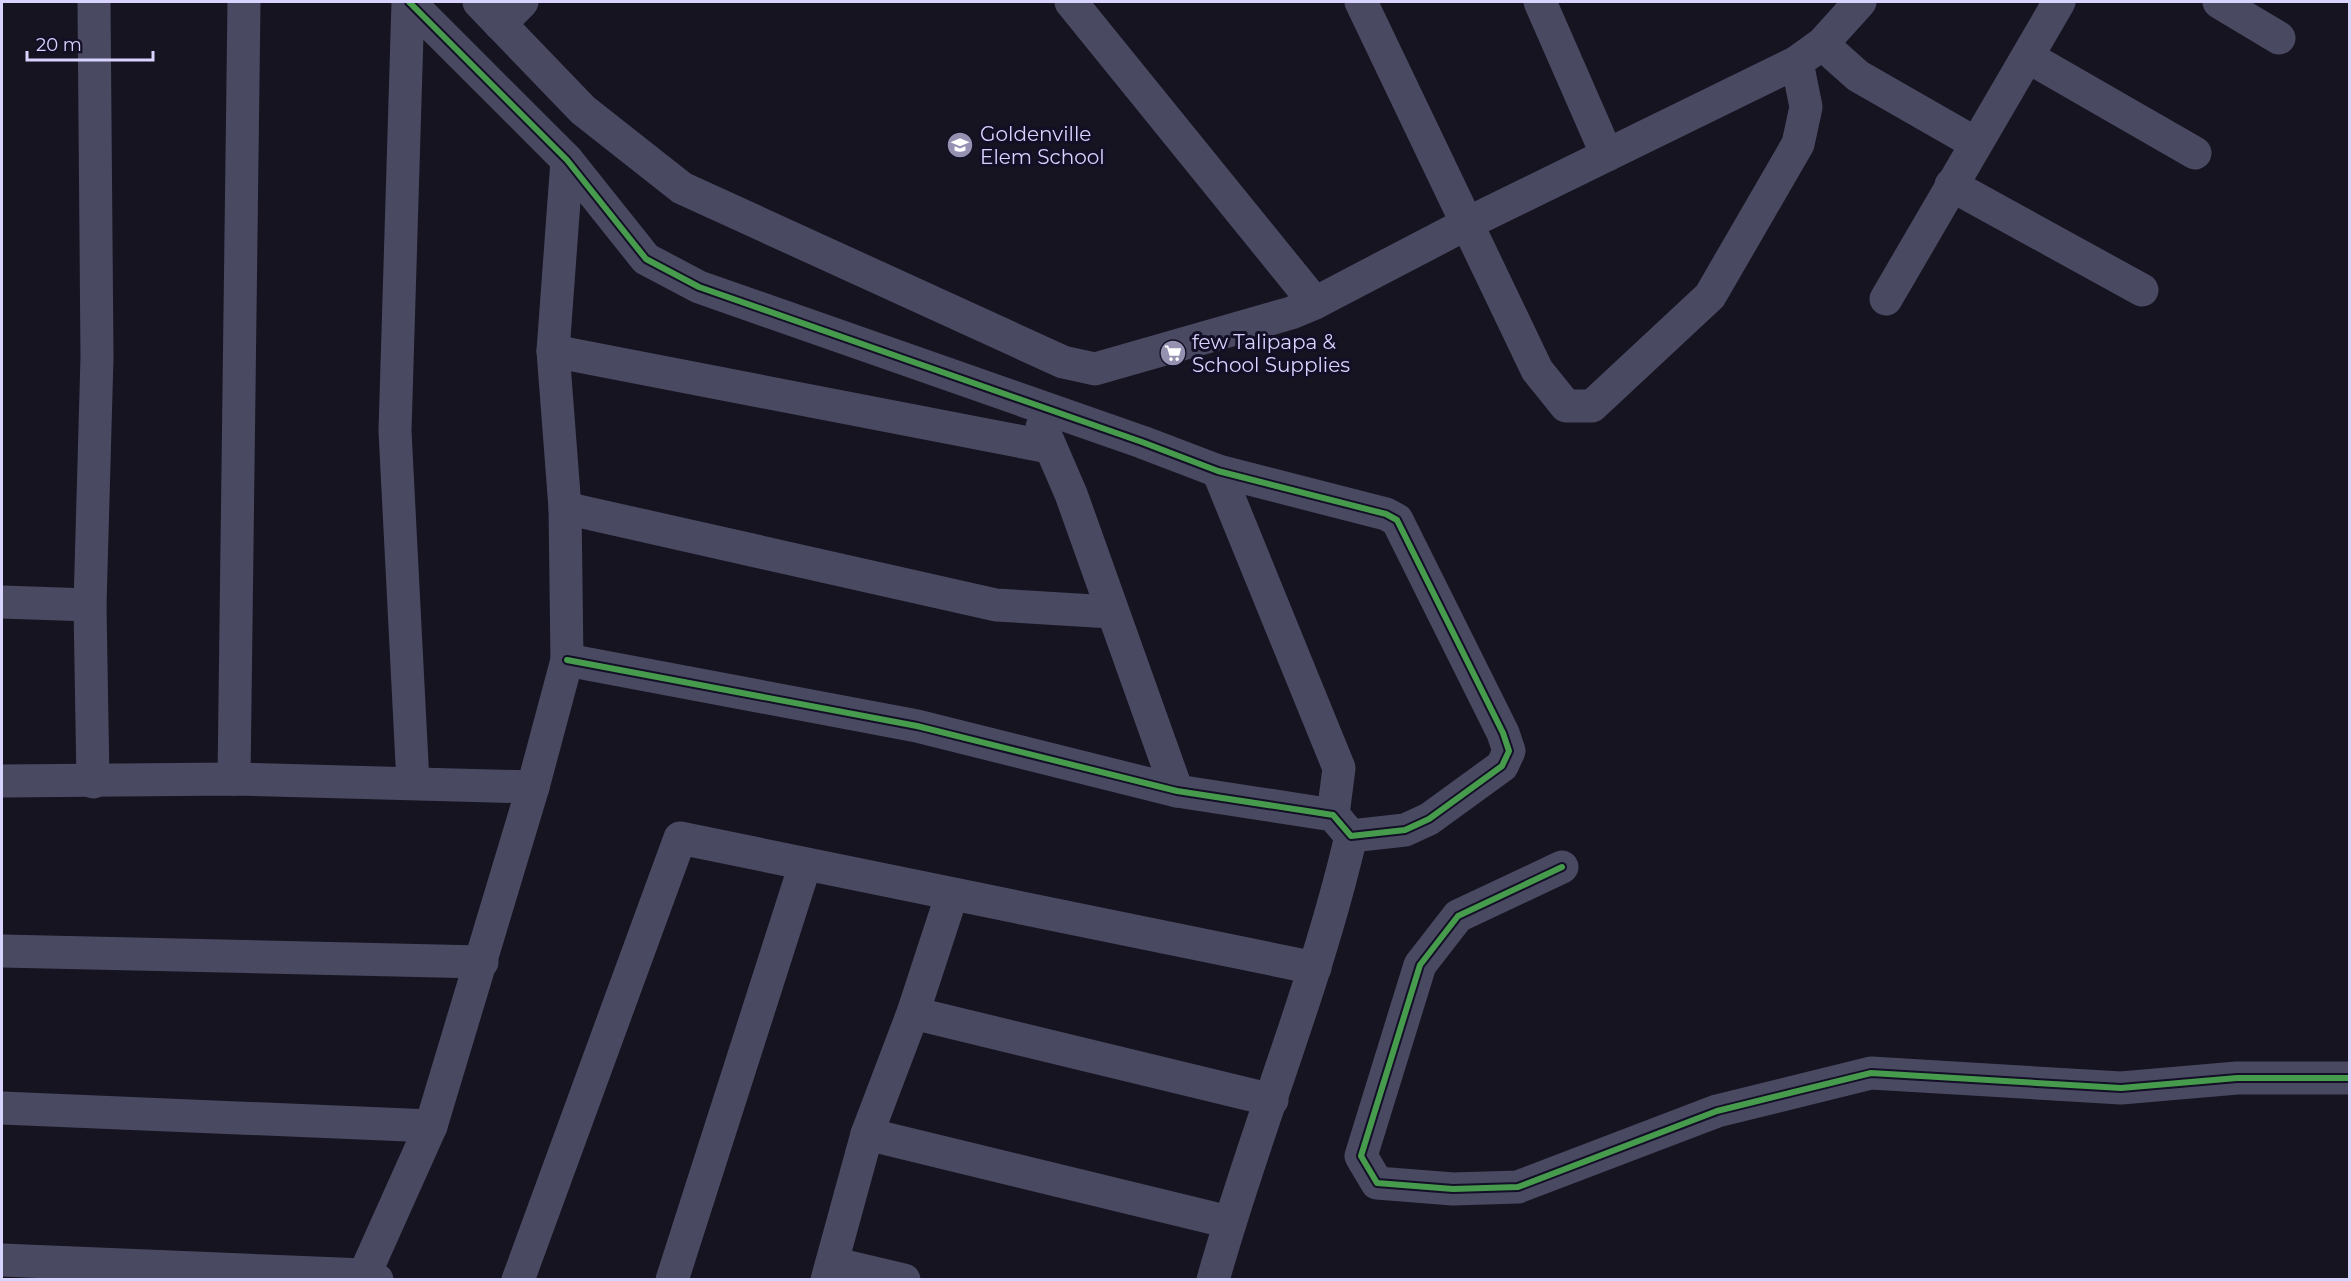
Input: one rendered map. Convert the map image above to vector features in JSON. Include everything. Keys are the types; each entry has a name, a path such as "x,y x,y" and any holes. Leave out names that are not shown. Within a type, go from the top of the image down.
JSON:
{"street":[{"path":"93,782 90,605 97,357 94,2"},
{"path":"234,779 244,2"},
{"path":"409,2 395,431 413,783"},
{"path":"409,2 567,160 646,259 699,287 1218,471 1386,514 1397,520 1503,733 1509,751 1502,766 1429,819 1405,830 1342,825 1177,791 917,726 567,660"},
{"path":"1071,2 1315,303"},
{"path":"1361,2 1537,370 1566,406 1592,406 1710,296 1798,144 1806,107 1810,53"},
{"path":"1540,2 1607,155"},
{"path":"500,9 583,110 682,188 1063,362 1095,369 1269,320 1315,303 1468,223 1810,53 1860,2"},
{"path":"1886,299 2059,2"},
{"path":"2219,2 2279,38"},
{"path":"1810,53 1858,76 1975,143"},
{"path":"2028,57 2195,153"},
{"path":"2,1260 368,1278 431,1126 482,962 567,660 565,508 553,351 567,160"},
{"path":"1951,185 2142,290"},
{"path":"553,351 1049,447"},
{"path":"1036,406 1049,447 1071,494 1111,612 1177,791"},
{"path":"1213,1280 1229,1222 1272,1100 1335,906 1342,825 1339,768 1218,471"},
{"path":"565,508 996,605 1111,612"},
{"path":"2,602 90,605"},
{"path":"2,781 234,779 533,787"},
{"path":"518,1280 680,838 1315,968"},
{"path":"672,1280 805,865"},
{"path":"1562,867 1458,916 1420,965 1360,1156 1377,1183 1453,1189 1518,1187 1717,1111 1871,1073 2121,1088 2237,1078 2349,1077"},
{"path":"904,1280 829,1271 867,1134 914,1013 952,894"},
{"path":"2,951 482,962"},
{"path":"914,1013 1272,1100"},
{"path":"2,1108 431,1126"},
{"path":"867,1134 1229,1222"}],"cycle path":[{"path":"409,2 567,160 646,259 699,287 1142,442 1218,471 1386,514 1397,520 1503,733 1509,751 1502,766 1429,819 1405,830 1351,836 1333,815 1177,791 917,726 567,660"},
{"path":"1562,867 1458,916 1420,965 1361,1156 1377,1183 1453,1189 1518,1187 1717,1111 1871,1073 2121,1088 2237,1078 2350,1078"}],"place":[{"name":"Goldenville Elem School","path":"960,145"},
{"name":"few Talipapa & School Supplies","path":"1173,353"}]}
